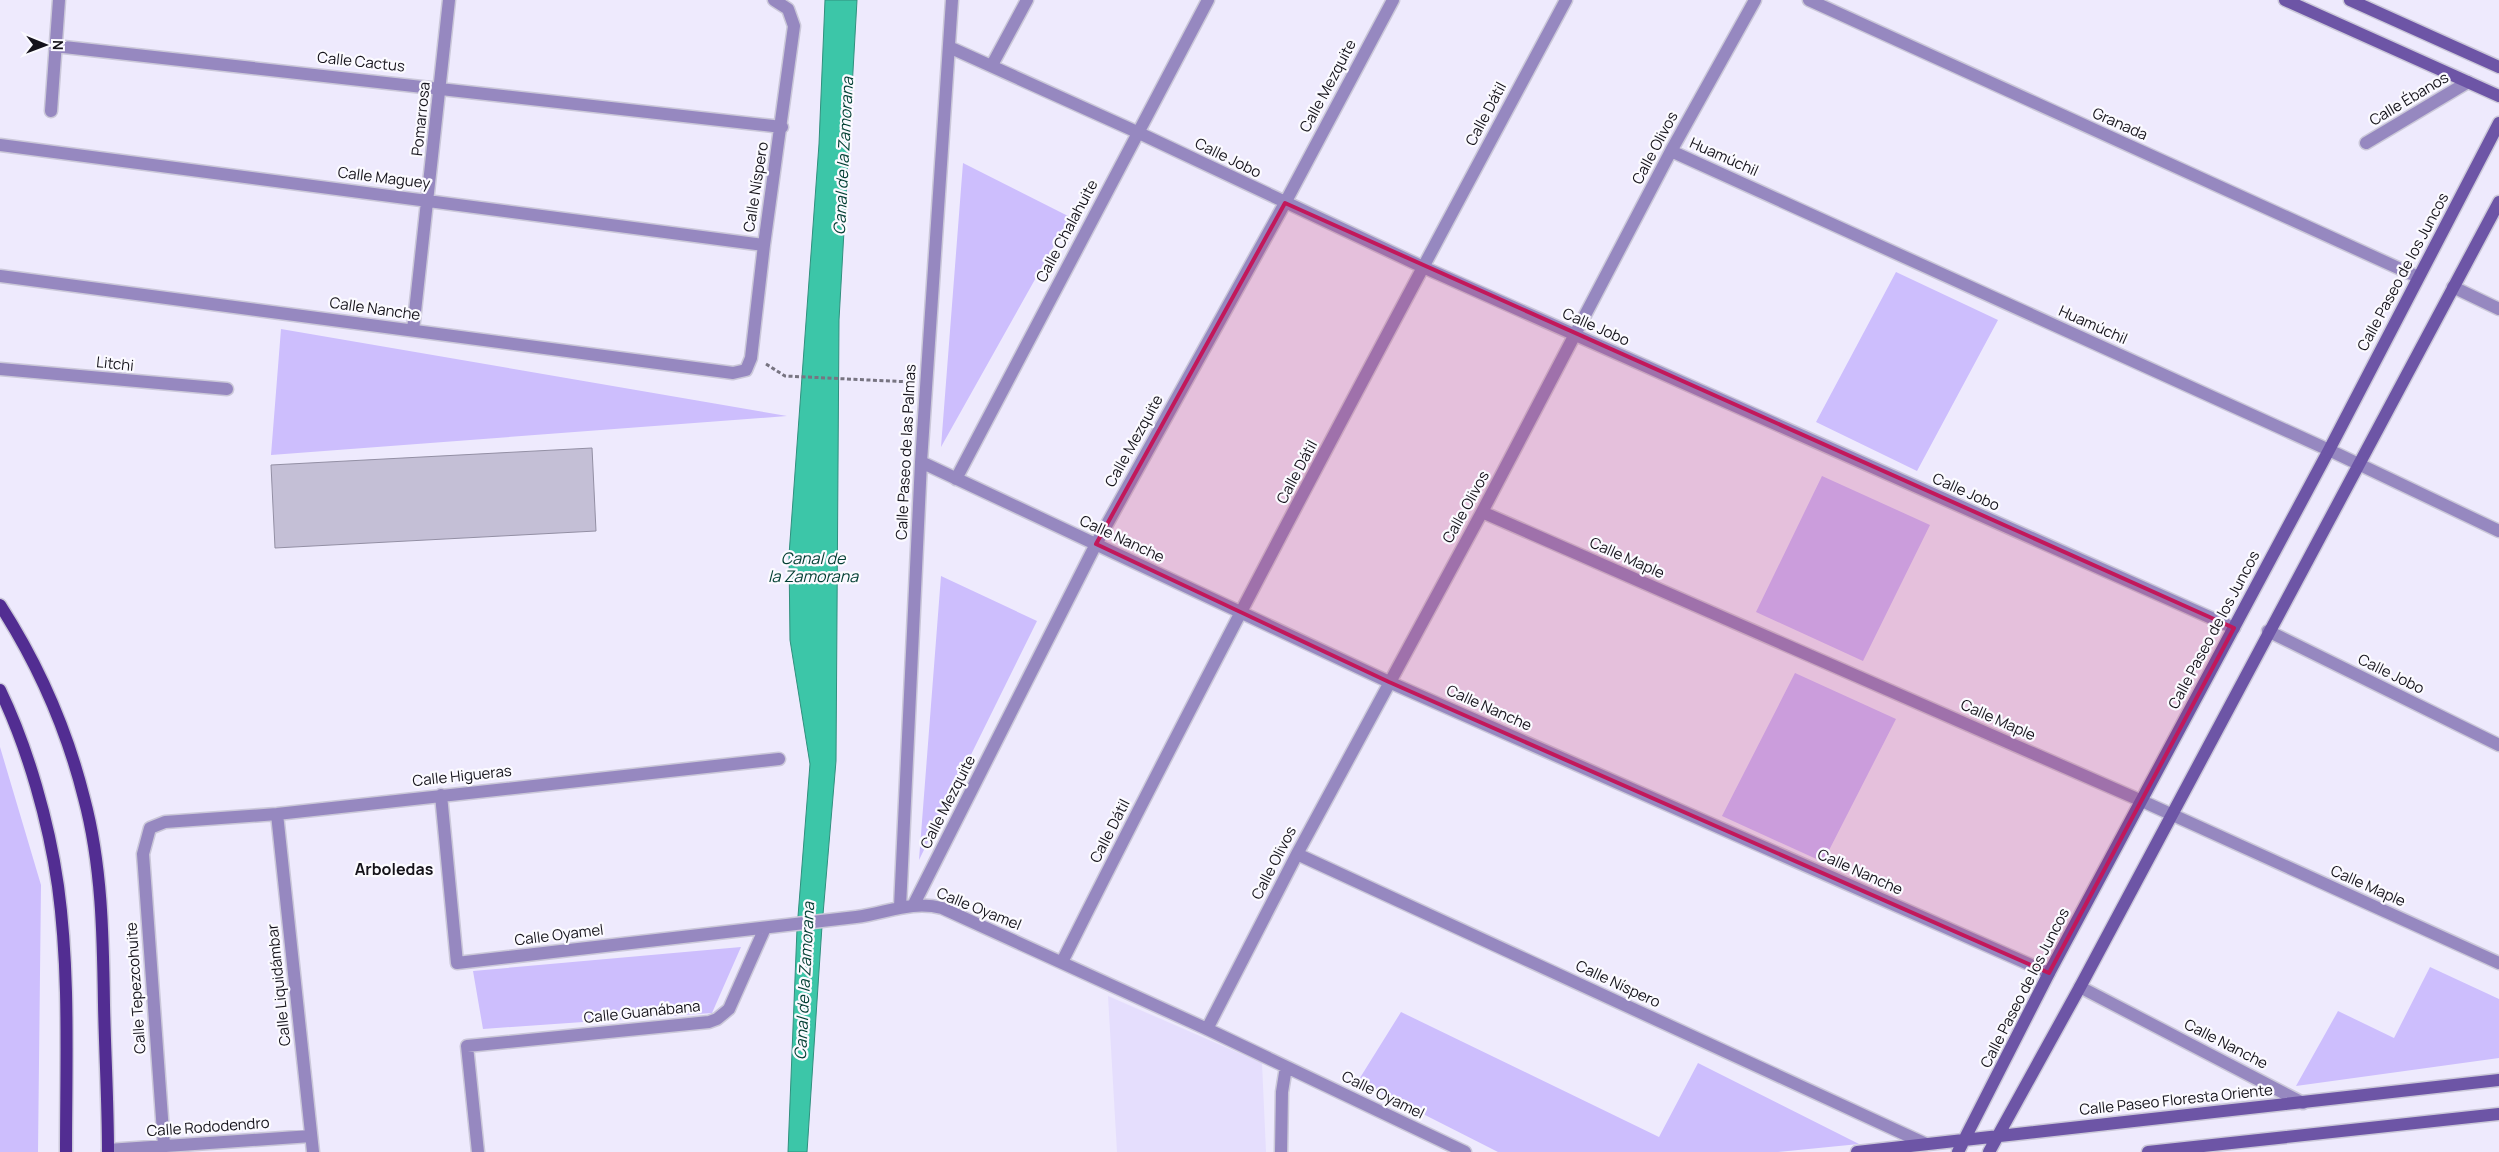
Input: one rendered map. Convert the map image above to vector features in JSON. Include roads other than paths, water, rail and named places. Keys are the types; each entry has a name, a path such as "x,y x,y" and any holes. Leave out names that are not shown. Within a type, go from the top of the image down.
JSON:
{"main road":[{"path":"2285,0 2499,96"},
{"path":"2350,0 2499,67"},
{"name":"Calle Paseo de los Juncos","path":"1958,1152 2049,974 2329,450 2499,123"},
{"path":"1989,1152 2080,987 2268,631 2360,465 2499,202"},
{"path":"0,605 32,658 53,705 84,798 97,864 102,924 108,1151"},
{"path":"0,690 30,769 47,822 58,887 65,1003 66,1152"},
{"name":"Calle Paseo Floresta Oriente","path":"1857,1152 2499,1080"},
{"path":"2148,1152 2499,1114"}],"street":[{"path":"51,111 59,0"},
{"name":"Pomarrosa","path":"413,330 429,200 449,0"},
{"name":"Calle Níspero","path":"746,370 751,358 764,245 782,127 794,26 788,9 774,0"},
{"name":"Calle Paseo de las Palmas","path":"900,907 921,462 952,0"},
{"path":"992,65 1027,0"},
{"name":"Calle Chalahuite","path":"956,479 1208,0"},
{"name":"Calle Mezquite","path":"914,904 1096,544 1285,204 1393,0"},
{"name":"Calle Dátil","path":"1062,962 1141,804 1423,267 1566,0"},
{"name":"Calle Olivos","path":"1207,1029 1296,854 1576,336 1671,151 1755,0"},
{"name":"Granada","path":"1809,0 2418,277"},
{"name":"Calle Cactus","path":"55,46 440,87 782,127"},
{"name":"Calle Jobo","path":"949,47 1137,132 1285,204 1423,267 2234,628"},
{"name":"Calle Ébanos","path":"2366,143 2468,82"},
{"name":"Calle Maguey","path":"0,145 764,245"},
{"name":"Huamúchil","path":"1671,151 2329,450 2499,531"},
{"name":"Calle Nanche","path":"0,276 733,373 746,370"},
{"path":"2453,287 2499,309"},
{"name":"Litchi","path":"0,369 227,389"},
{"name":"Calle Nanche","path":"921,462 1389,682 2049,974"},
{"name":"Calle Maple","path":"1482,512 2142,801 2499,963"},
{"name":"Calle Jobo","path":"2268,631 2499,745"},
{"name":"Calle Higueras","path":"150,828 165,822 278,814 441,794 779,759"},
{"name":"Calle Oyamel","path":"441,794 457,963 871,915 914,904 942,908 1207,1029 1465,1152"},
{"name":"Calle Liquidámbar","path":"278,814 313,1152"},
{"name":"Calle Tepezcohuite","path":"150,828 143,854 164,1146"},
{"name":"Calle Níspero","path":"1296,854 1926,1144"},
{"name":"Calle Guanábana","path":"478,1152 467,1046 709,1022 717,1019 728,1009 765,928"},
{"name":"Calle Nanche","path":"2080,987 2304,1103"},
{"path":"1281,1152 1282,1092 1286,1066"},
{"name":"Calle Rododendro","path":"108,1151 311,1136"}],"water":[{"name":"Canal de la Zamorana","path":"825,0 857,0 839,320 836,761 822,926 807,1152 788,1152 797,929 810,764 790,640 789,555 819,144"}],"district":[{"name":"Arboledas","path":"394,869"}]}
